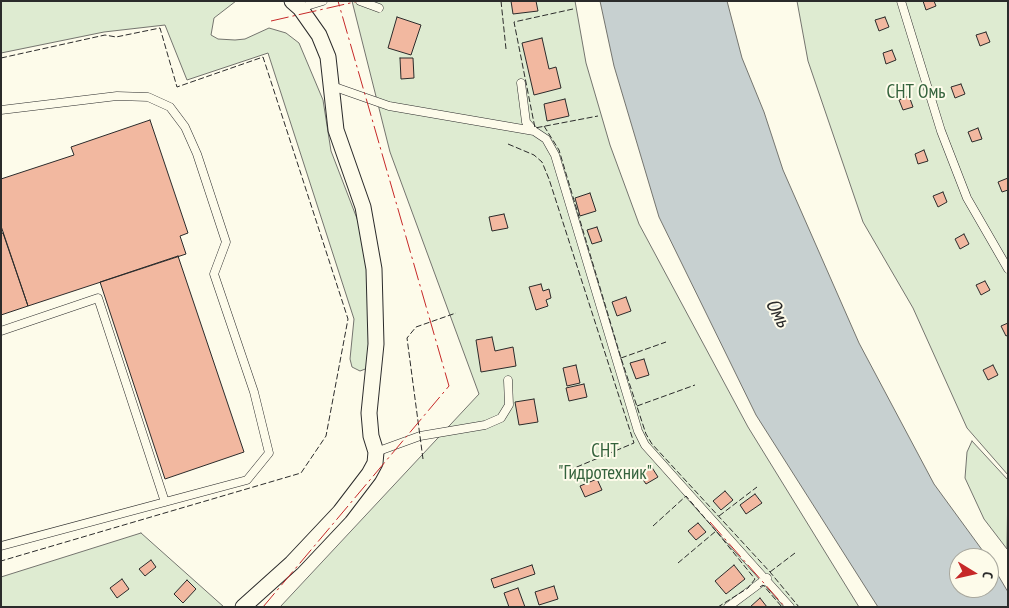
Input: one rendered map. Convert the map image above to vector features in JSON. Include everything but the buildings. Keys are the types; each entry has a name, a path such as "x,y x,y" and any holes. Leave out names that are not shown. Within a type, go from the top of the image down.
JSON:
{"street":[{"path":"243,607 292,563 340,512 369,474 376,452 371,436 369,413 376,344 374,269 363,207 336,130 328,57 319,35 296,4"}],"lane":[{"path":"296,4 323,1"},
{"path":"360,1 379,8"},
{"path":"901,1 941,131 967,198 1008,269"},
{"path":"521,83 526,122 534,131 546,139 555,155 638,431 645,445 767,578 790,607"},
{"path":"332,86 389,106 534,131"},
{"path":"1,110 117,96 148,97 170,107 185,127 197,154 226,242 214,274 254,392 269,453 247,480 1,546"},
{"path":"1,331 98,298 165,502"},
{"path":"376,452 420,436 485,425 501,418 509,405 508,380"},
{"path":"728,607 767,578"}],"green space":[{"path":"1,1 236,1 214,18 211,35 218,39 245,39 269,28 286,33 299,43 323,100 331,151 361,229 370,293 368,368 360,371 352,367 350,359 354,319 268,53 187,80 165,25 104,32 1,53"},
{"name":"СНТ \"Гидротехник\"","path":"352,1 575,1 586,63 610,145 639,224 748,427 859,607 280,607 479,394 390,152"},
{"name":"СНТ Омь","path":"797,1 1008,1 1008,475 967,428 913,308 863,222 808,61"},
{"path":"972,441 1008,480 1007,549 984,519 965,478 967,452"},
{"path":"141,533 224,607 1,607 1,577"}],"water":[{"name":"Омь","path":"600,1 727,1 742,58 764,112 783,170 859,343 934,484 981,548 949,548 949,598 999,598 999,577 1008,592 1008,607 878,607 756,415 659,217 614,66"}],"fence":[{"path":"501,1 506,49"},
{"path":"573,9 514,22 535,128 598,116"},
{"path":"1,58 105,35 116,37 160,28 177,87 263,57 348,319 326,436 301,473 1,561"},
{"path":"544,126 559,150 621,358 646,434 652,444 770,572 799,607"},
{"path":"508,144 534,155 542,162 634,443 572,469"},
{"path":"423,459 407,338 416,327 456,313"},
{"path":"621,358 666,342"},
{"path":"637,406 695,385"},
{"path":"719,516 757,487"},
{"path":"653,526 686,496 716,531"},
{"path":"678,563 716,531 755,579 748,588 718,607"},
{"path":"770,572 795,553"},
{"path":"760,587 763,585 782,607"}],"power":[{"path":"263,607 449,386 338,1"},
{"path":"271,21 359,1"},
{"path":"710,522 785,607"}]}
